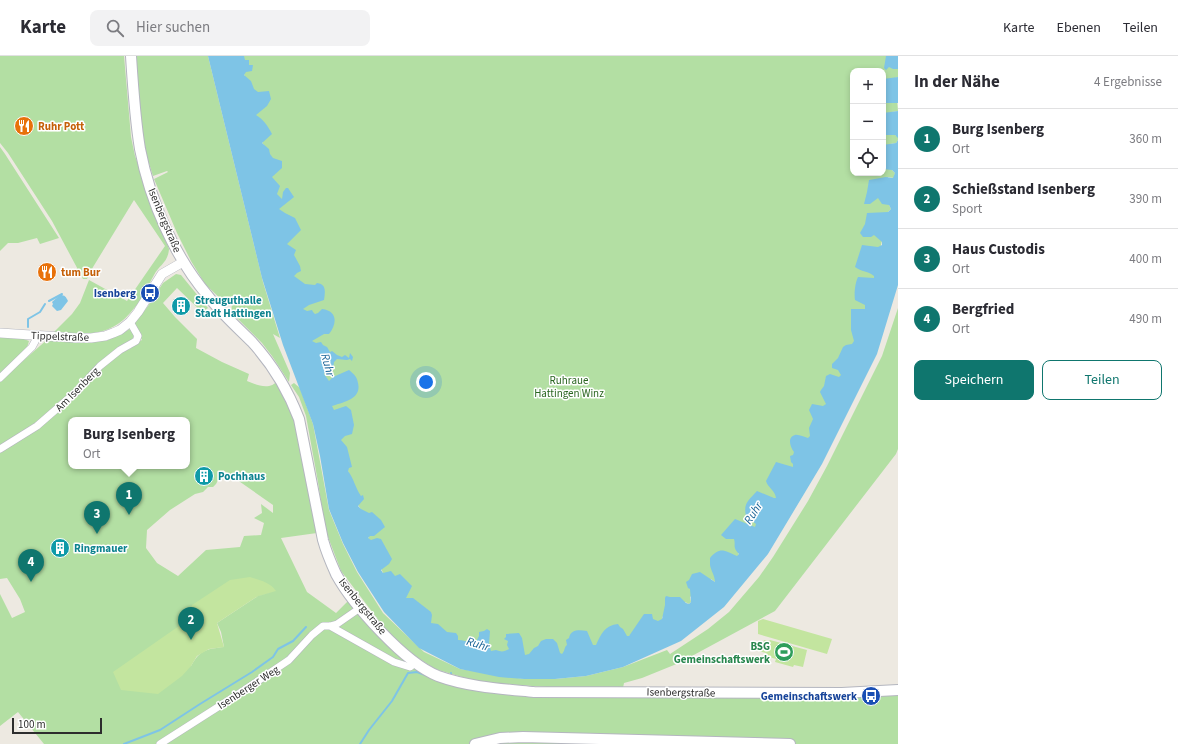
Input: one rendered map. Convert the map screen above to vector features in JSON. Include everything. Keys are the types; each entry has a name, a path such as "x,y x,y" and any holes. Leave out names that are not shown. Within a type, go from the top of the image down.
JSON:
{"main road":[{"name":"Isenbergstraße","path":"131,56 138,133 146,173 168,232 183,262 208,296 264,357 289,394 299,419 326,552 336,573 360,608 390,640 415,663 432,673 457,681 492,688 534,692 842,693 898,690"},
{"path":"475,744 500,738 523,738 790,744"}],"street":[{"name":"Tippelstraße","path":"0,333 92,338 113,333 120,330 130,322 162,274 183,262"},
{"name":"Am Isenberg","path":"0,449 37,426 76,392 100,366 120,350 136,341 138,336 130,322"},
{"path":"0,378 32,347 38,336"},
{"name":"Isenberger Weg","path":"160,744 284,664 312,635 323,626 337,624 360,608"},
{"path":"330,626 401,665 410,667 415,663"}],"green space":[{"path":"0,56 124,56 131,137 135,156 169,249 167,258 156,272 140,302 123,320 106,330 86,334 54,332 72,314 80,303 89,280 127,301 165,246 134,200 87,279 83,279 52,221 0,143"},
{"path":"136,56 208,56 263,282 280,338 273,334 290,373 289,382 262,343 232,313 232,304 238,297 236,295 232,296 225,303 205,284 191,261 177,233 154,179 168,172 167,171 153,176 145,151 140,116"},
{"name":"Ruhraue Hattingen Winz","path":"239,56 898,56 896,69 898,69 898,77 895,78 898,111 892,112 890,135 895,135 898,137 898,140 896,143 890,144 892,170 895,173 894,178 888,177 889,205 891,209 888,212 877,271 862,336 796,480 738,553 739,554 737,557 715,579 715,582 711,579 690,597 691,602 689,604 685,602 662,617 662,620 599,649 541,658 477,651 426,622 383,573 370,540 368,539 369,536 342,453 296,286 266,153 262,143 263,142"},
{"path":"0,147 59,238 40,244 37,238 18,243 8,243 0,251"},
{"path":"176,274 181,275 208,308 202,312 177,288 163,303 197,339 196,348 249,374 247,381 251,383 267,386 278,380 296,422 317,533 281,538 307,592 336,613 349,600 425,675 516,695 576,698 635,696 782,698 857,696 898,692 898,744 44,744 18,712 0,726 0,594 12,618 25,612 20,599 7,578 0,579 0,451 38,427 102,366 121,352 130,349 142,340 134,324 163,283","holes":["223,470 273,505 273,513 261,504 262,513 254,518 264,523 261,535 244,536 240,547 206,550 178,576 157,563 146,548 147,530 170,510 195,494 203,492 208,487 213,487","258,596 217,623 221,632 224,647 204,651 197,657 191,666 179,626 189,616"]},
{"path":"898,308 898,449 896,454 775,611 679,663 642,678 624,683 623,688 546,687 479,682 435,669 409,652 383,626 341,571 325,529 306,416 299,397 291,385 294,383 300,388 313,424 329,510 343,544 357,572 383,613 424,652 460,669 524,679 555,679 586,676 623,667 667,650 670,654 708,629 729,612 759,577 773,557 808,501 827,466 882,356"},
{"path":"130,329 134,333 133,338 75,391 37,423 0,446 0,381 48,339 106,341"},
{"path":"0,337 21,338 29,341 27,348 0,374"},
{"path":"250,577 268,583 276,591 258,596 217,623 224,647 209,649 197,656 182,676 158,694 121,690 113,672 179,626 189,616 192,605 230,580"},
{"path":"763,619 832,639 827,654 758,634 758,621"},
{"name":"BSG Gemeinschaftswerk","path":"764,640 770,640 807,650 803,667 794,665 793,667 775,662 776,659 766,656 766,653 755,650 758,641 763,643"}],"water":[{"name":"Ruhr","path":"208,56 244,56 245,60 249,60 249,65 253,65 252,71 246,72 244,75 251,81 254,89 258,92 269,91 271,99 267,106 256,115 265,123 272,134 262,143 269,149 273,158 282,161 282,168 272,177 280,186 277,194 282,199 283,192 286,188 288,188 294,197 279,209 295,218 301,230 287,244 296,250 294,255 300,266 301,271 294,276 305,284 315,285 317,283 322,285 325,289 324,300 309,305 303,309 307,311 312,310 315,314 322,309 327,310 333,315 335,322 329,334 324,334 312,341 316,343 321,342 330,352 332,351 342,357 345,355 349,358 350,353 353,357 352,361 350,359 337,359 334,362 333,369 326,371 324,374 329,381 333,377 349,370 358,381 357,393 351,399 332,406 334,410 346,406 351,410 354,425 352,434 345,436 341,440 347,447 352,467 349,468 348,471 361,496 363,495 364,499 358,506 369,513 372,512 381,520 385,527 374,536 370,536 368,538 371,540 377,538 381,539 392,559 389,564 381,570 383,573 391,571 395,576 400,574 412,586 406,598 413,598 431,612 431,623 438,624 447,632 456,633 458,640 474,642 477,647 479,632 487,629 490,631 489,644 491,651 506,651 509,649 507,645 508,641 504,639 506,634 519,633 522,638 525,655 529,654 541,641 546,639 553,639 557,643 560,653 562,654 567,645 566,640 573,632 581,630 587,631 593,645 596,645 604,631 610,626 618,624 627,636 629,636 644,614 652,614 653,619 658,621 662,619 666,596 680,597 689,604 691,602 690,589 688,588 686,582 692,574 700,572 715,582 710,565 710,558 720,551 737,556 739,554 735,548 734,539 726,539 721,535 735,519 755,527 756,524 746,516 745,512 749,499 757,491 776,498 766,481 776,462 793,467 790,456 793,455 794,452 790,445 790,440 792,436 796,435 808,438 810,436 809,428 813,419 809,410 812,404 823,406 826,404 820,392 824,386 826,376 830,374 839,377 841,375 838,370 832,368 832,364 838,358 843,347 852,344 854,341 851,330 851,309 865,309 865,305 855,300 857,279 858,277 874,278 874,276 855,267 862,245 878,247 882,245 882,242 874,235 871,237 863,237 860,233 865,224 867,213 888,212 891,209 889,205 882,204 878,198 870,204 864,204 869,180 886,177 893,178 895,173 892,170 886,169 886,145 896,143 898,140 898,285 877,354 822,464 768,554 724,607 681,641 623,667 586,676 555,679 524,679 499,677 460,669 419,648 384,612 358,572 343,543 329,509 313,424 283,345 262,278"},
{"path":"886,56 898,56 898,69 889,67 886,70 886,68 884,68"},
{"path":"898,77 898,103 886,103 886,79"},
{"path":"898,111 898,138 895,135 886,135 886,113"},
{"path":"60,295 65,296 68,301 61,310 57,311 52,306 52,302"}],"waterway":[{"path":"49,301 62,294"},
{"path":"28,327 28,319 40,312 45,304"},
{"path":"124,744 160,730 252,672 273,657 278,649 293,641 306,627"},
{"path":"360,744 392,701 408,673 417,672 428,676"}],"place":[{"name":"Ruhr Pott","path":"24,126"},
{"name":"tum Bur","path":"47,272"},
{"name":"Isenberg","path":"150,293"},
{"name":"Streuguthalle Stadt Hattingen","path":"181,306"},
{"name":"Pochhaus","path":"204,476"},
{"name":"Burg Isenberg","path":"129,515"},
{"name":"Haus Custodis","path":"97,534"},
{"name":"Ringmauer","path":"60,548"},
{"name":"Bergfried","path":"31,582"},
{"name":"Schießstand Isenberg","path":"191,640"},
{"name":"BSG Gemeinschaftswerk","path":"784,652"},
{"name":"Gemeinschaftswerk","path":"871,696"}]}
